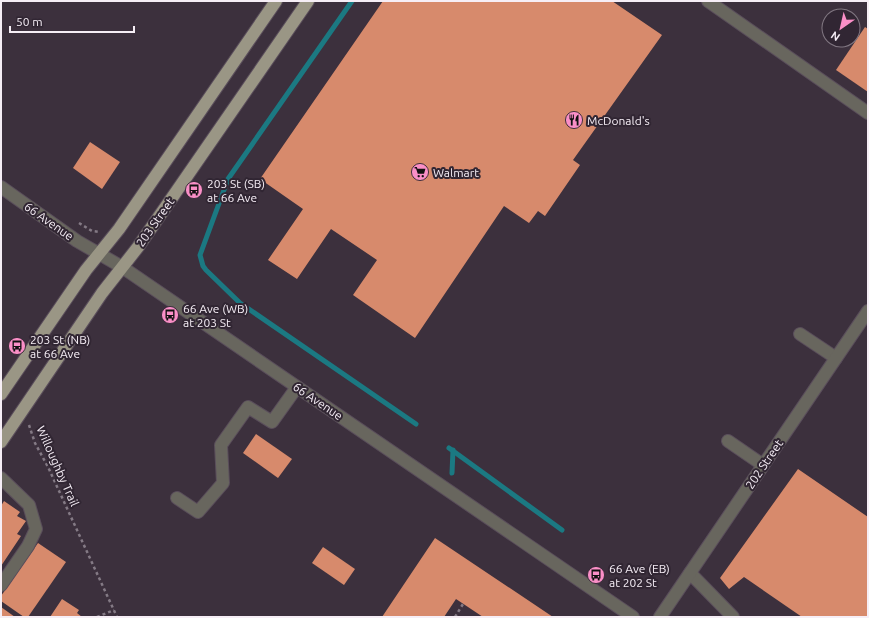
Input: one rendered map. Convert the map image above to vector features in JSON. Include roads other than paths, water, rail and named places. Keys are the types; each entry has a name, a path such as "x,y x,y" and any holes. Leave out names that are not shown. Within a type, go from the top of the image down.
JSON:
{"main road":[{"path":"1,394 86,270 119,229 276,1"},
{"name":"203 Street","path":"1,442 102,293 138,247 308,1"}],"street":[{"path":"708,1 868,113"},
{"name":"66 Avenue","path":"1,187 77,241 122,267 633,617"},
{"name":"202 Street","path":"660,617 868,311"},
{"path":"800,334 836,358"},
{"path":"177,498 198,512 223,483 221,445 248,406 272,422 297,387"},
{"path":"728,441 763,465"},
{"path":"1,478 29,505 36,530 28,546 1,585"},
{"path":"690,572 733,617"}],"waterway":[{"path":"352,1 228,179 200,255 203,266 206,270 240,303 416,424"},
{"path":"449,448 562,530"},
{"path":"452,473 453,450"}],"place":[{"name":"McDonald's","path":"574,120"},
{"name":"Walmart","path":"420,172"},
{"name":"203 St (SB) at 66 Ave","path":"194,190"},
{"name":"66 Ave (WB) at 203 St","path":"170,315"},
{"name":"203 St (NB) at 66 Ave","path":"17,346"},
{"name":"66 Ave (EB) at 202 St","path":"596,575"}]}
